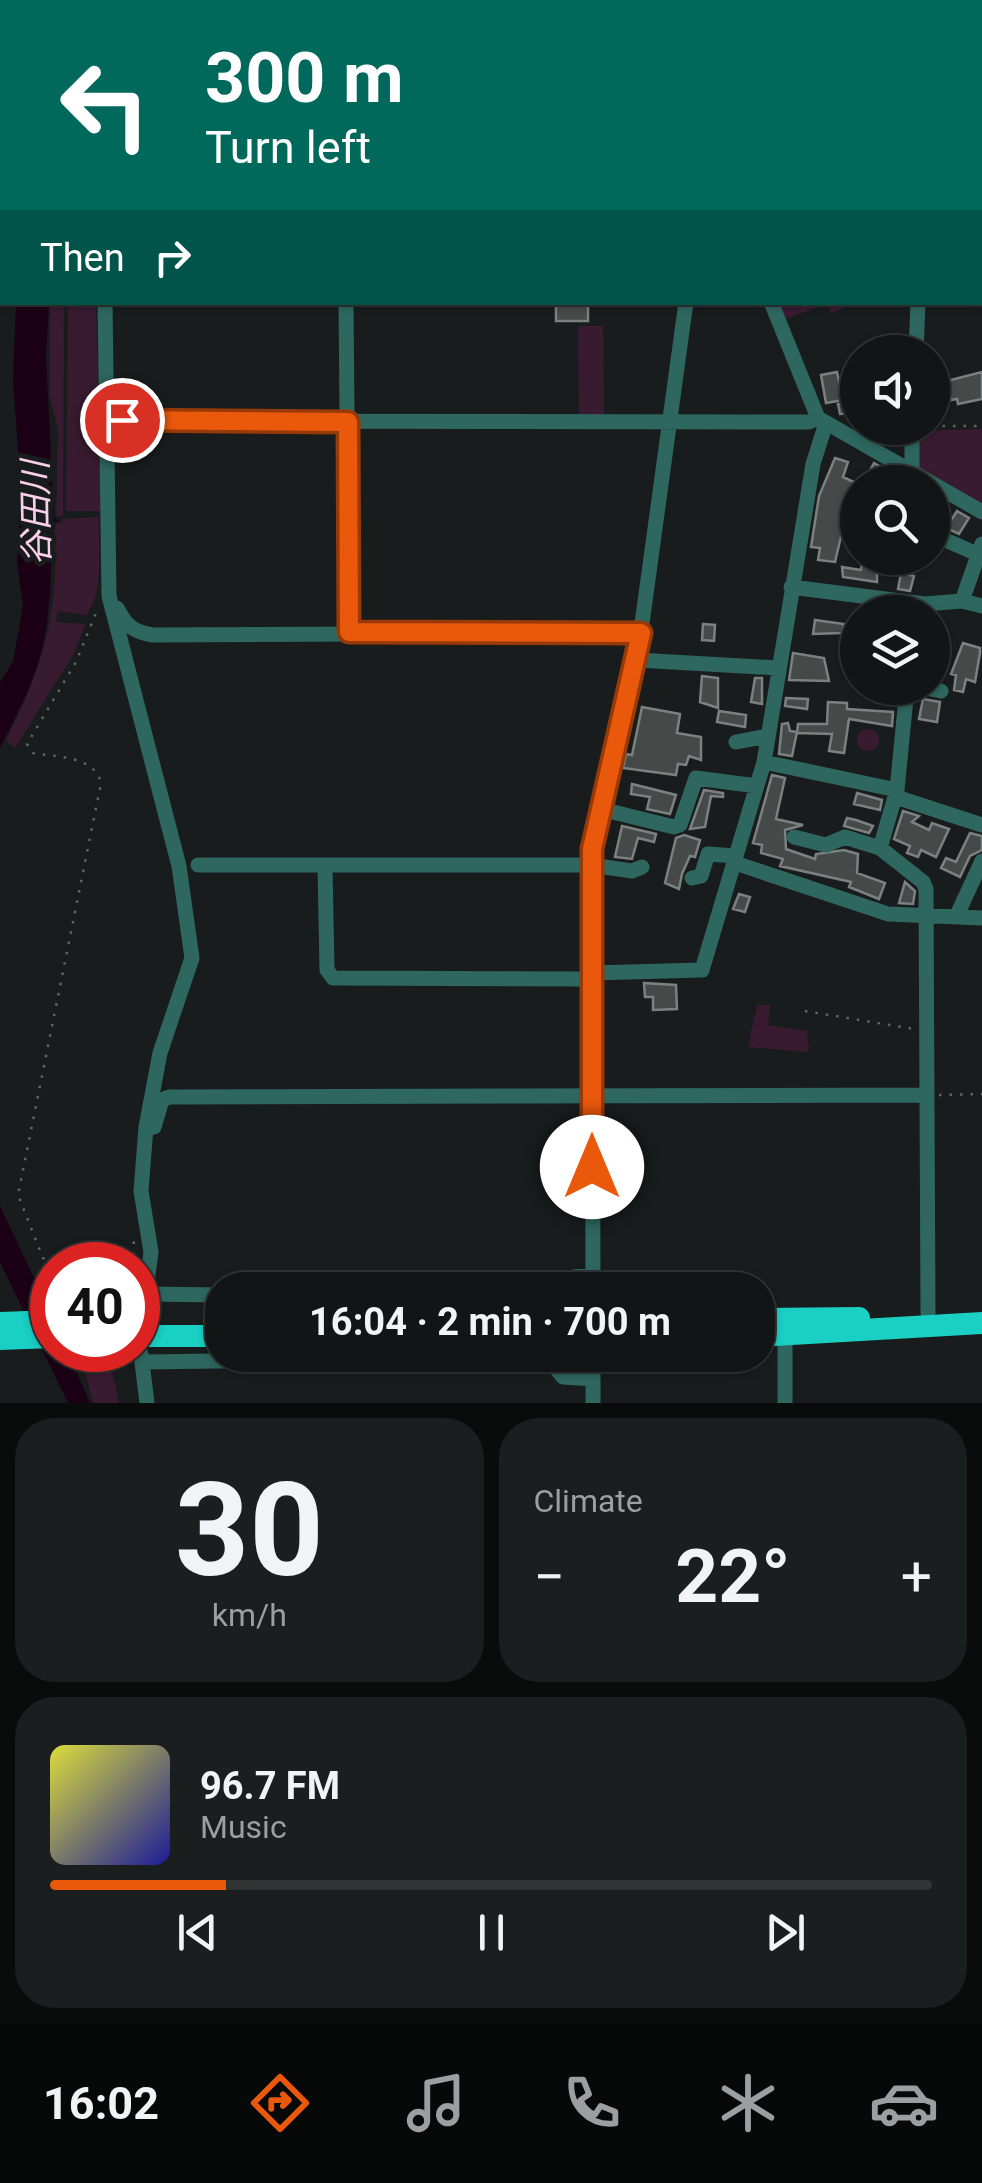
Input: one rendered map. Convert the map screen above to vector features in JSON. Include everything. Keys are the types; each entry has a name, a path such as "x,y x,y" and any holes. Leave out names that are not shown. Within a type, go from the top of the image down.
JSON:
{"highway":[{"path":"775,1318 928,1314 982,1308"},
{"path":"160,1309 205,1318"},
{"path":"775,1343 785,1347 982,1323"},
{"path":"160,1347 205,1339"}],"street":[{"path":"105,305 109,596 179,866 191,944 191,972 151,1090 141,1191 149,1242"},
{"path":"346,305 349,632"},
{"path":"592,1272 591,865 637,660 686,305"},
{"path":"324,865 327,970 332,978 591,976 702,970 764,762 822,421 772,305"},
{"path":"917,335 918,305"},
{"path":"122,420 822,421 904,465"},
{"path":"950,492 982,512"},
{"path":"950,540 980,549 962,601"},
{"path":"791,587 842,595"},
{"path":"109,596 124,623 136,632 153,635 641,633"},
{"path":"950,603 962,601 982,606"},
{"path":"637,660 778,668"},
{"path":"880,848 897,794 892,736 902,705"},
{"path":"736,742 768,736"},
{"path":"764,762 897,794 982,825"},
{"path":"601,809 680,826 689,777 756,786"},
{"path":"794,837 826,844 845,837 880,848 923,882 928,1314"},
{"path":"692,878 701,876 708,854 736,859 888,914 982,918"},
{"path":"956,917 982,861"},
{"path":"198,866 591,865 632,871 642,866"},
{"path":"144,1157 162,1100 169,1097 924,1095"},
{"path":"160,1304 205,1297"},
{"path":"785,1347 785,1403"},
{"path":"160,1351 547,1358 563,1378 593,1380"},
{"path":"143,1372 147,1403"},
{"path":"593,1372 593,1403"}],"path":[{"path":"950,426 982,426"},
{"path":"37,1242 18,1194 101,783 98,772 88,764 33,752 27,744 76,662 98,609 109,596"},
{"path":"806,1011 925,1030"},
{"path":"924,1095 982,1094"}],"shaded area":[{"path":"50,305 64,305 63,516 56,517 58,429 50,398"},
{"path":"68,305 96,305 101,511 66,511"},
{"path":"777,305 824,305 783,320"},
{"path":"829,305 850,305 830,314"},
{"path":"578,326 603,326 604,417 579,417"},
{"path":"982,429 982,508 950,488 950,465 916,465 917,445 950,445 950,430"},
{"path":"99,517 98,581 92,605 86,615 58,611 56,622 86,624 73,655 15,748 6,740 31,686 52,610 54,524 62,523 62,519"},
{"path":"868,729 876,732 876,748 868,751 860,748 857,740 860,732"},
{"path":"757,1005 770,1005 768,1025 807,1031 809,1052 748,1047"},
{"path":"85,1372 112,1372 119,1403 93,1403"}],"water":[{"name":"谷田川","path":"16,305 49,305 46,355 54,517 59,522 52,523 55,553 40,658 0,748 0,682 13,662 23,605 17,563 21,490 13,380"},
{"path":"0,1206 30,1269 30,1324 0,1262"},
{"path":"53,1372 77,1372 90,1403 68,1403"}],"building":[{"path":"556,305 588,305 588,321 556,321"},
{"path":"837,372 840,401 826,403 821,375"},
{"path":"982,372 982,399 958,404 957,399 951,400 950,380"},
{"path":"835,458 848,462 840,465 840,541 835,562 818,560 820,548 811,547 819,496"},
{"path":"957,511 969,518 959,534 950,530"},
{"path":"877,575 877,582 843,577"},
{"path":"901,575 914,576 910,591 898,589"},
{"path":"815,620 840,623 840,633 813,634"},
{"path":"703,624 715,625 714,641 702,640"},
{"path":"963,643 980,648 980,653 975,682 966,679 963,692 954,690 956,675 951,674"},
{"path":"793,653 824,658 829,681 789,680"},
{"path":"702,676 718,678 718,708 700,702"},
{"path":"755,678 762,678 762,704 751,702"},
{"path":"786,698 808,699 807,709 785,706"},
{"path":"828,702 847,705 847,709 893,712 892,726 849,719 844,753 829,751 832,734 797,733 798,724 827,724"},
{"path":"922,705 940,705 937,722 919,719"},
{"path":"642,707 680,714 677,733 701,737 701,760 689,756 686,765 678,764 676,775 623,768 626,754 632,755"},
{"path":"719,711 746,715 745,727 717,722"},
{"path":"788,723 790,731 797,732 792,756 779,754 782,724"},
{"path":"772,775 785,778 776,819 803,825 785,830 786,849 815,859 816,854 844,850 858,854 857,873 885,883 879,899 849,887 851,882 780,866 783,859 761,853 762,845 753,843"},
{"path":"632,784 676,795 670,814 647,809 650,797 631,794"},
{"path":"704,790 723,793 723,797 711,796 705,827 690,829"},
{"path":"857,793 882,800 880,810 854,804"},
{"path":"903,811 919,816 912,822 929,830 932,823 949,829 936,857 921,850 918,857 907,853 910,846 894,839"},
{"path":"847,818 873,826 869,833 844,826"},
{"path":"622,826 656,834 654,842 638,838 632,859 615,857"},
{"path":"970,833 982,836 982,850 970,856 960,877 941,868 946,858 956,862"},
{"path":"684,835 700,840 695,857 690,856 682,874 679,889 665,883 676,838"},
{"path":"905,882 915,891 913,904 899,903"},
{"path":"739,894 750,897 745,912 733,909"},
{"path":"644,983 676,985 677,1009 653,1010 653,997 645,997"}],"route":[{"path":"122,420 348,422 349,632 641,633 592,849 592,1167"}]}
